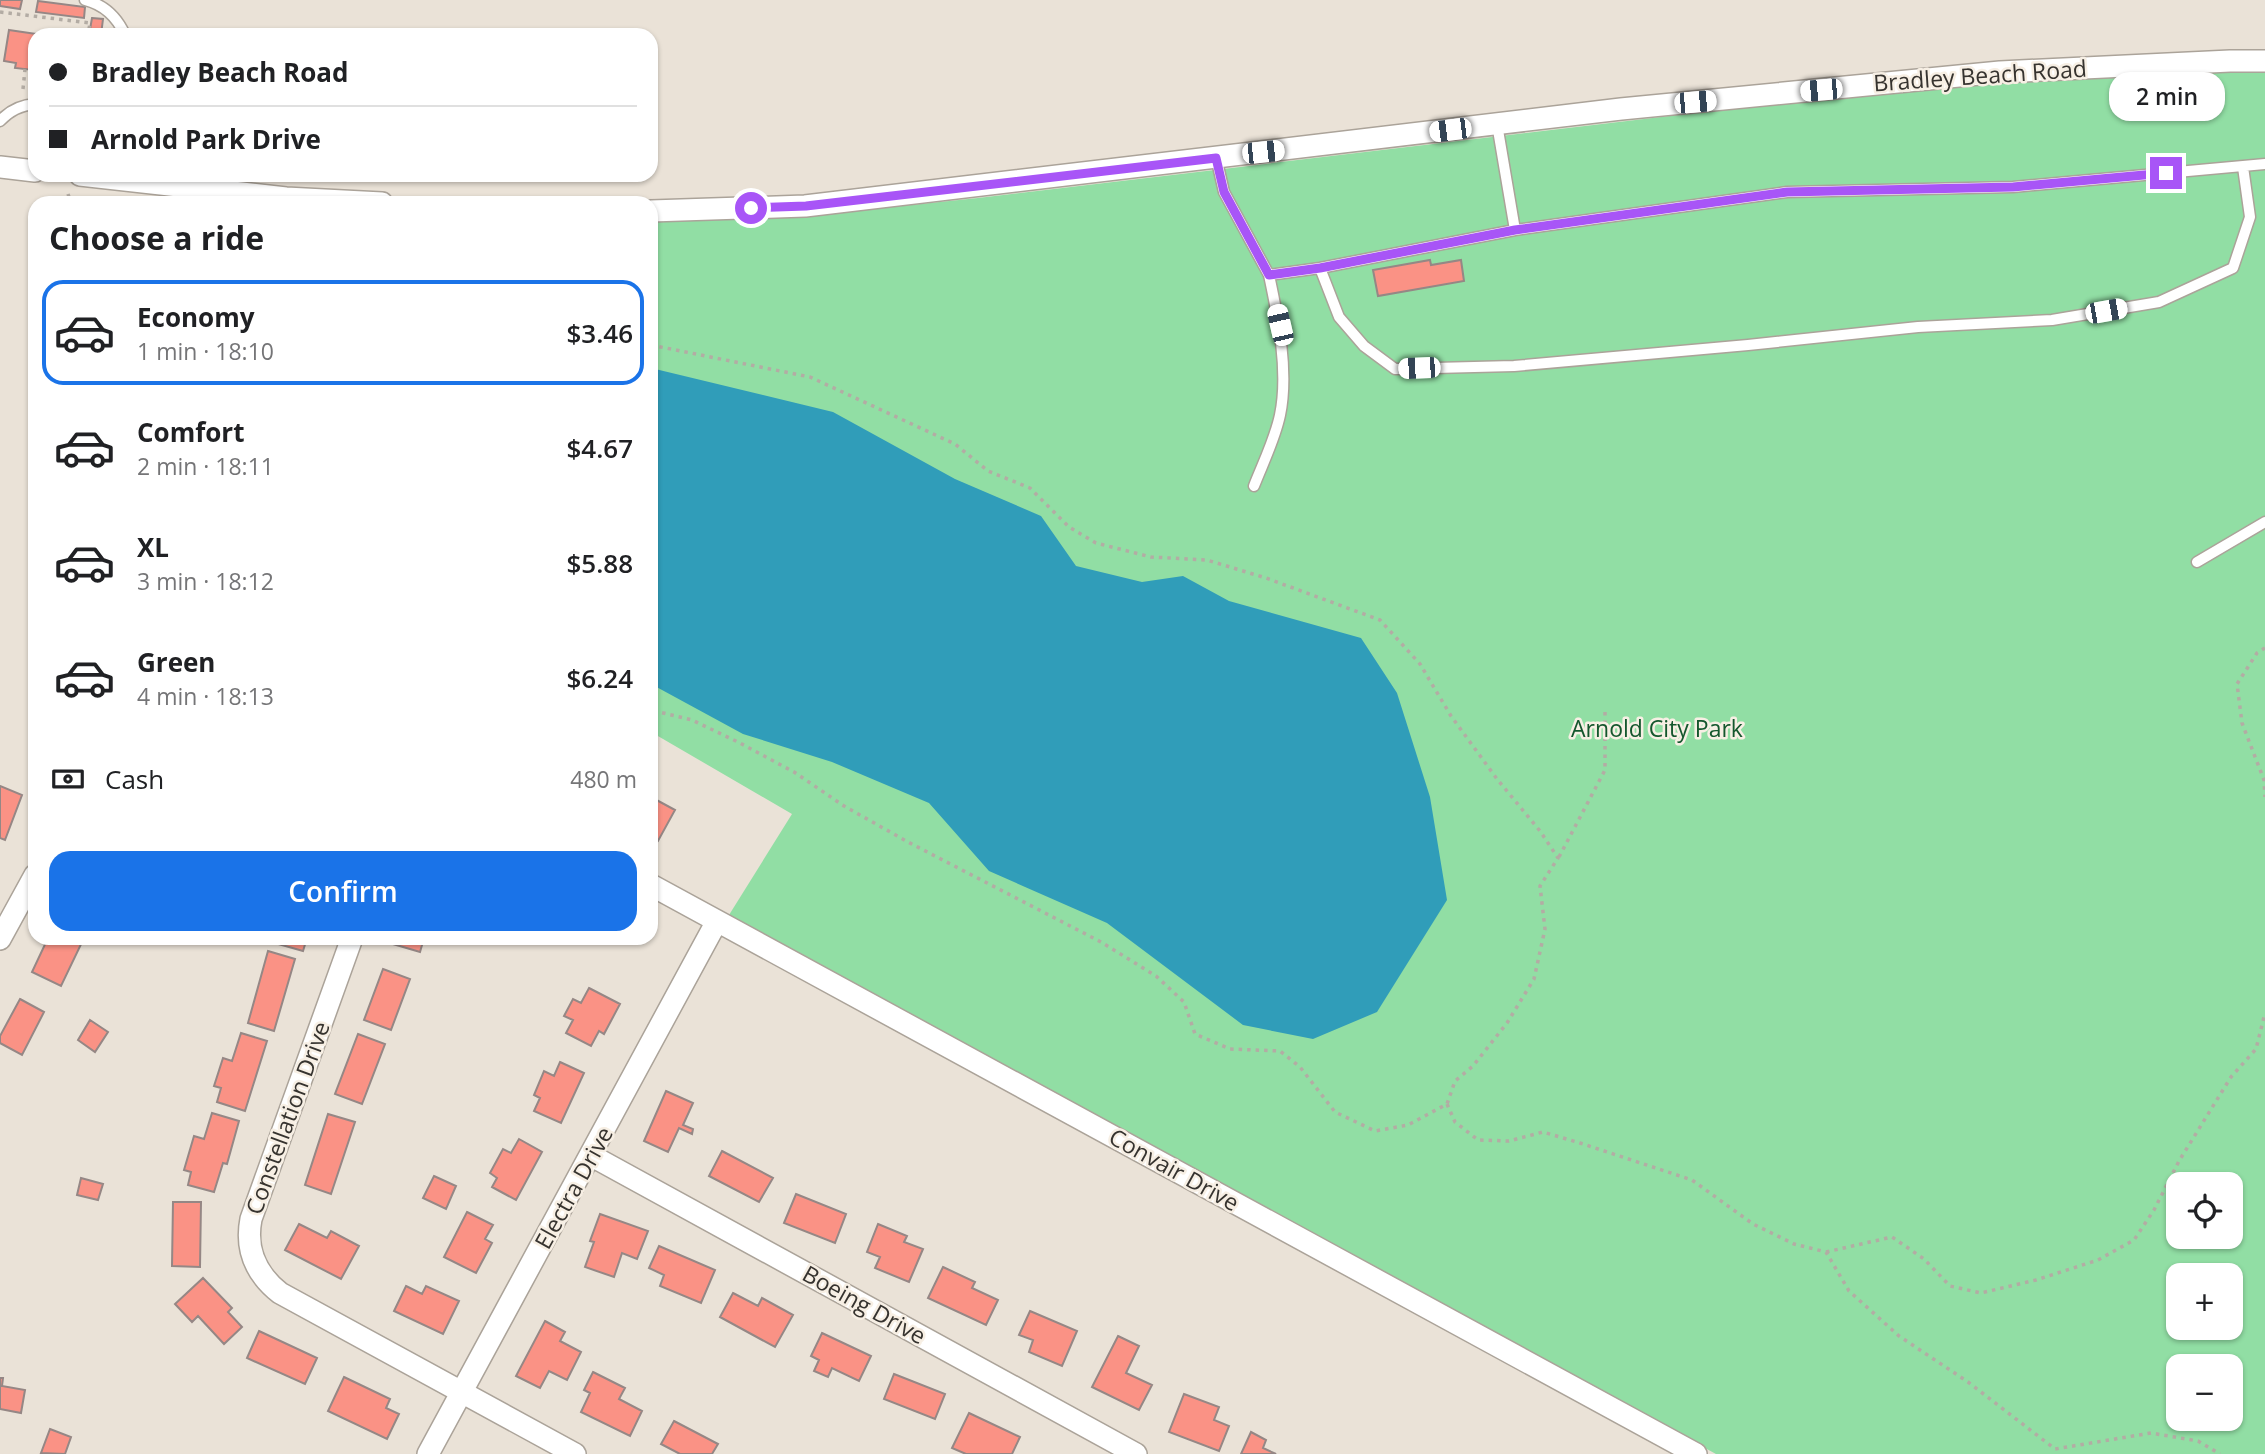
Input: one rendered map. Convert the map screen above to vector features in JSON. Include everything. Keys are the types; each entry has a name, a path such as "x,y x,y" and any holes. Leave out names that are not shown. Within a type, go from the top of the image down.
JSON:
{"street":[{"name":"Bradley Beach Road","path":"658,211 806,206 1621,108 2000,72 2265,61"},
{"path":"0,167 28,170"},
{"path":"143,182 268,196"},
{"path":"0,939 28,888"},
{"name":"Convair Drive","path":"658,889 1696,1454"},
{"name":"Electra Drive","path":"428,1454 592,1156 717,921"},
{"name":"Constellation Drive","path":"349,945 251,1219 248,1242 251,1255 262,1276 280,1293 575,1454"},
{"name":"Boeing Drive","path":"592,1156 1136,1454"}],"lane":[{"path":"85,0 93,2 118,19 122,28"},
{"path":"0,121 8,112 28,105"},
{"path":"1497,124 1515,230"},
{"path":"1216,158 1224,192 1269,275 1280,325 1280,416 1254,486"},
{"path":"1269,275 1320,268 1515,230 1787,192 2013,187 2265,164"},
{"path":"1320,268 1339,317 1364,346 1395,369 1514,366 1918,327 2052,320 2159,302 2234,268 2250,217 2243,166"},
{"path":"2197,562 2265,522"}],"path":[{"path":"0,12 90,23 89,28"},
{"path":"22,98 25,69"},
{"path":"658,346 810,377 955,444 988,471 1030,488 1069,527 1096,543 1151,557 1207,561 1266,578 1380,620 1420,664 1451,716 1497,779 1541,831 1558,858"},
{"path":"2265,648 2256,653 2237,684 2242,723 2264,780 2265,797"},
{"path":"658,712 692,720 794,772 844,806 908,842 1101,942 1156,976 1184,1002 1195,1034 1230,1049 1280,1051 1300,1067 1335,1112 1376,1131 1408,1125 1447,1104 1455,1081 1474,1066 1507,1023 1534,979 1545,929 1540,886 1605,770 1605,710"},
{"path":"1447,1104 1455,1122 1478,1140 1509,1141 1543,1132 1568,1139 1692,1180 1752,1224 1794,1244 1826,1252 1892,1237 1924,1259 1950,1286 1981,1293 2098,1261 2134,1240 2231,1077 2256,1049 2265,1013"},
{"path":"1826,1252 1849,1291 1899,1336 1968,1382 2055,1449 2151,1433 2198,1441 2220,1454"}],"green space":[{"name":"Arnold City Park","path":"2265,69 2265,1454 1716,1454 729,915 792,814 658,736 658,222 806,216 1999,79"}],"water":[{"path":"658,370 833,412 955,479 1041,516 1076,566 1142,582 1183,576 1229,601 1361,638 1397,693 1430,797 1447,900 1377,1012 1313,1039 1243,1025 1107,923 989,871 929,803 832,762 743,734 658,688"}],"building":[{"path":"0,0 22,0 20,9 0,6"},
{"path":"38,1 85,7 84,18 36,12"},
{"path":"92,18 103,19 102,28 90,28"},
{"path":"9,30 28,33 28,69 15,68 16,63 4,61"},
{"path":"1430,260 1431,265 1461,260 1464,281 1378,296 1373,270"},
{"path":"0,786 22,795 5,840 0,838"},
{"path":"658,801 675,810 658,841"},
{"path":"45,945 81,945 61,986 32,972"},
{"path":"282,945 305,945 303,951"},
{"path":"396,945 422,945 420,952"},
{"path":"268,951 295,959 274,1031 248,1023"},
{"path":"383,969 410,979 391,1030 364,1020"},
{"path":"589,988 620,1004 604,1034 599,1031 591,1046 566,1033 573,1020 564,1016 573,999 581,1003"},
{"path":"20,999 44,1012 22,1055 0,1043 0,1036"},
{"path":"90,1020 108,1032 95,1052 78,1040"},
{"path":"241,1033 267,1041 245,1111 217,1102 221,1088 214,1086 223,1058 232,1061"},
{"path":"358,1034 385,1044 362,1104 335,1094"},
{"path":"560,1062 584,1073 561,1123 534,1111 540,1098 534,1095 544,1071 554,1076"},
{"path":"666,1091 693,1103 683,1125 693,1129 692,1134 679,1128 668,1152 644,1141"},
{"path":"212,1113 239,1121 227,1164 223,1163 214,1192 188,1185 191,1172 184,1170 194,1136 204,1139"},
{"path":"328,1114 355,1122 331,1194 305,1185"},
{"path":"519,1139 542,1152 516,1200 492,1187 497,1178 490,1173 503,1149 511,1153"},
{"path":"722,1151 773,1178 759,1202 709,1176"},
{"path":"434,1176 456,1186 446,1209 423,1198"},
{"path":"81,1178 103,1184 98,1200 77,1195"},
{"path":"796,1194 846,1214 835,1243 784,1223"},
{"path":"173,1202 201,1202 200,1267 172,1266"},
{"path":"467,1212 493,1225 485,1239 492,1243 476,1273 444,1257"},
{"path":"600,1214 648,1231 637,1259 622,1253 614,1277 585,1267 594,1242 590,1241"},
{"path":"299,1224 327,1238 331,1231 359,1246 341,1279 285,1250"},
{"path":"878,1224 907,1236 904,1242 923,1249 909,1282 875,1268 880,1257 867,1252"},
{"path":"659,1246 715,1270 701,1303 660,1286 664,1275 649,1268"},
{"path":"943,1267 975,1282 972,1288 998,1300 986,1325 928,1298"},
{"path":"203,1278 232,1308 228,1312 242,1327 224,1344 198,1316 192,1322 175,1304"},
{"path":"406,1286 422,1294 426,1286 459,1301 443,1334 394,1311"},
{"path":"733,1293 758,1306 762,1298 793,1315 775,1347 720,1317"},
{"path":"1030,1311 1077,1331 1062,1366 1029,1352 1033,1340 1019,1335"},
{"path":"545,1321 565,1332 560,1341 581,1352 567,1380 549,1371 540,1388 516,1376"},
{"path":"259,1331 317,1358 305,1384 247,1358"},
{"path":"822,1333 871,1356 859,1381 832,1368 828,1377 814,1371 819,1360 811,1356"},
{"path":"1118,1336 1139,1346 1126,1373 1152,1385 1139,1410 1092,1387"},
{"path":"593,1372 625,1388 619,1399 642,1411 630,1436 581,1412 590,1393 584,1390"},
{"path":"894,1374 945,1394 935,1419 884,1399"},
{"path":"344,1377 390,1399 386,1408 399,1414 387,1439 328,1411"},
{"path":"0,1378 3,1378 2,1386 25,1390 21,1413 0,1409"},
{"path":"1184,1394 1219,1407 1214,1420 1229,1426 1219,1451 1169,1432"},
{"path":"969,1413 1020,1437 1012,1454 966,1454 952,1448"},
{"path":"674,1421 718,1444 712,1454 680,1454 661,1444"},
{"path":"50,1429 71,1437 65,1454 41,1453"},
{"path":"1251,1432 1266,1440 1263,1448 1276,1454 1241,1454"}],"route":[{"path":"751,208 806,206 1216,158 1224,192 1269,275 1320,268 1515,230 1787,192 2013,187 2166,173"}]}
